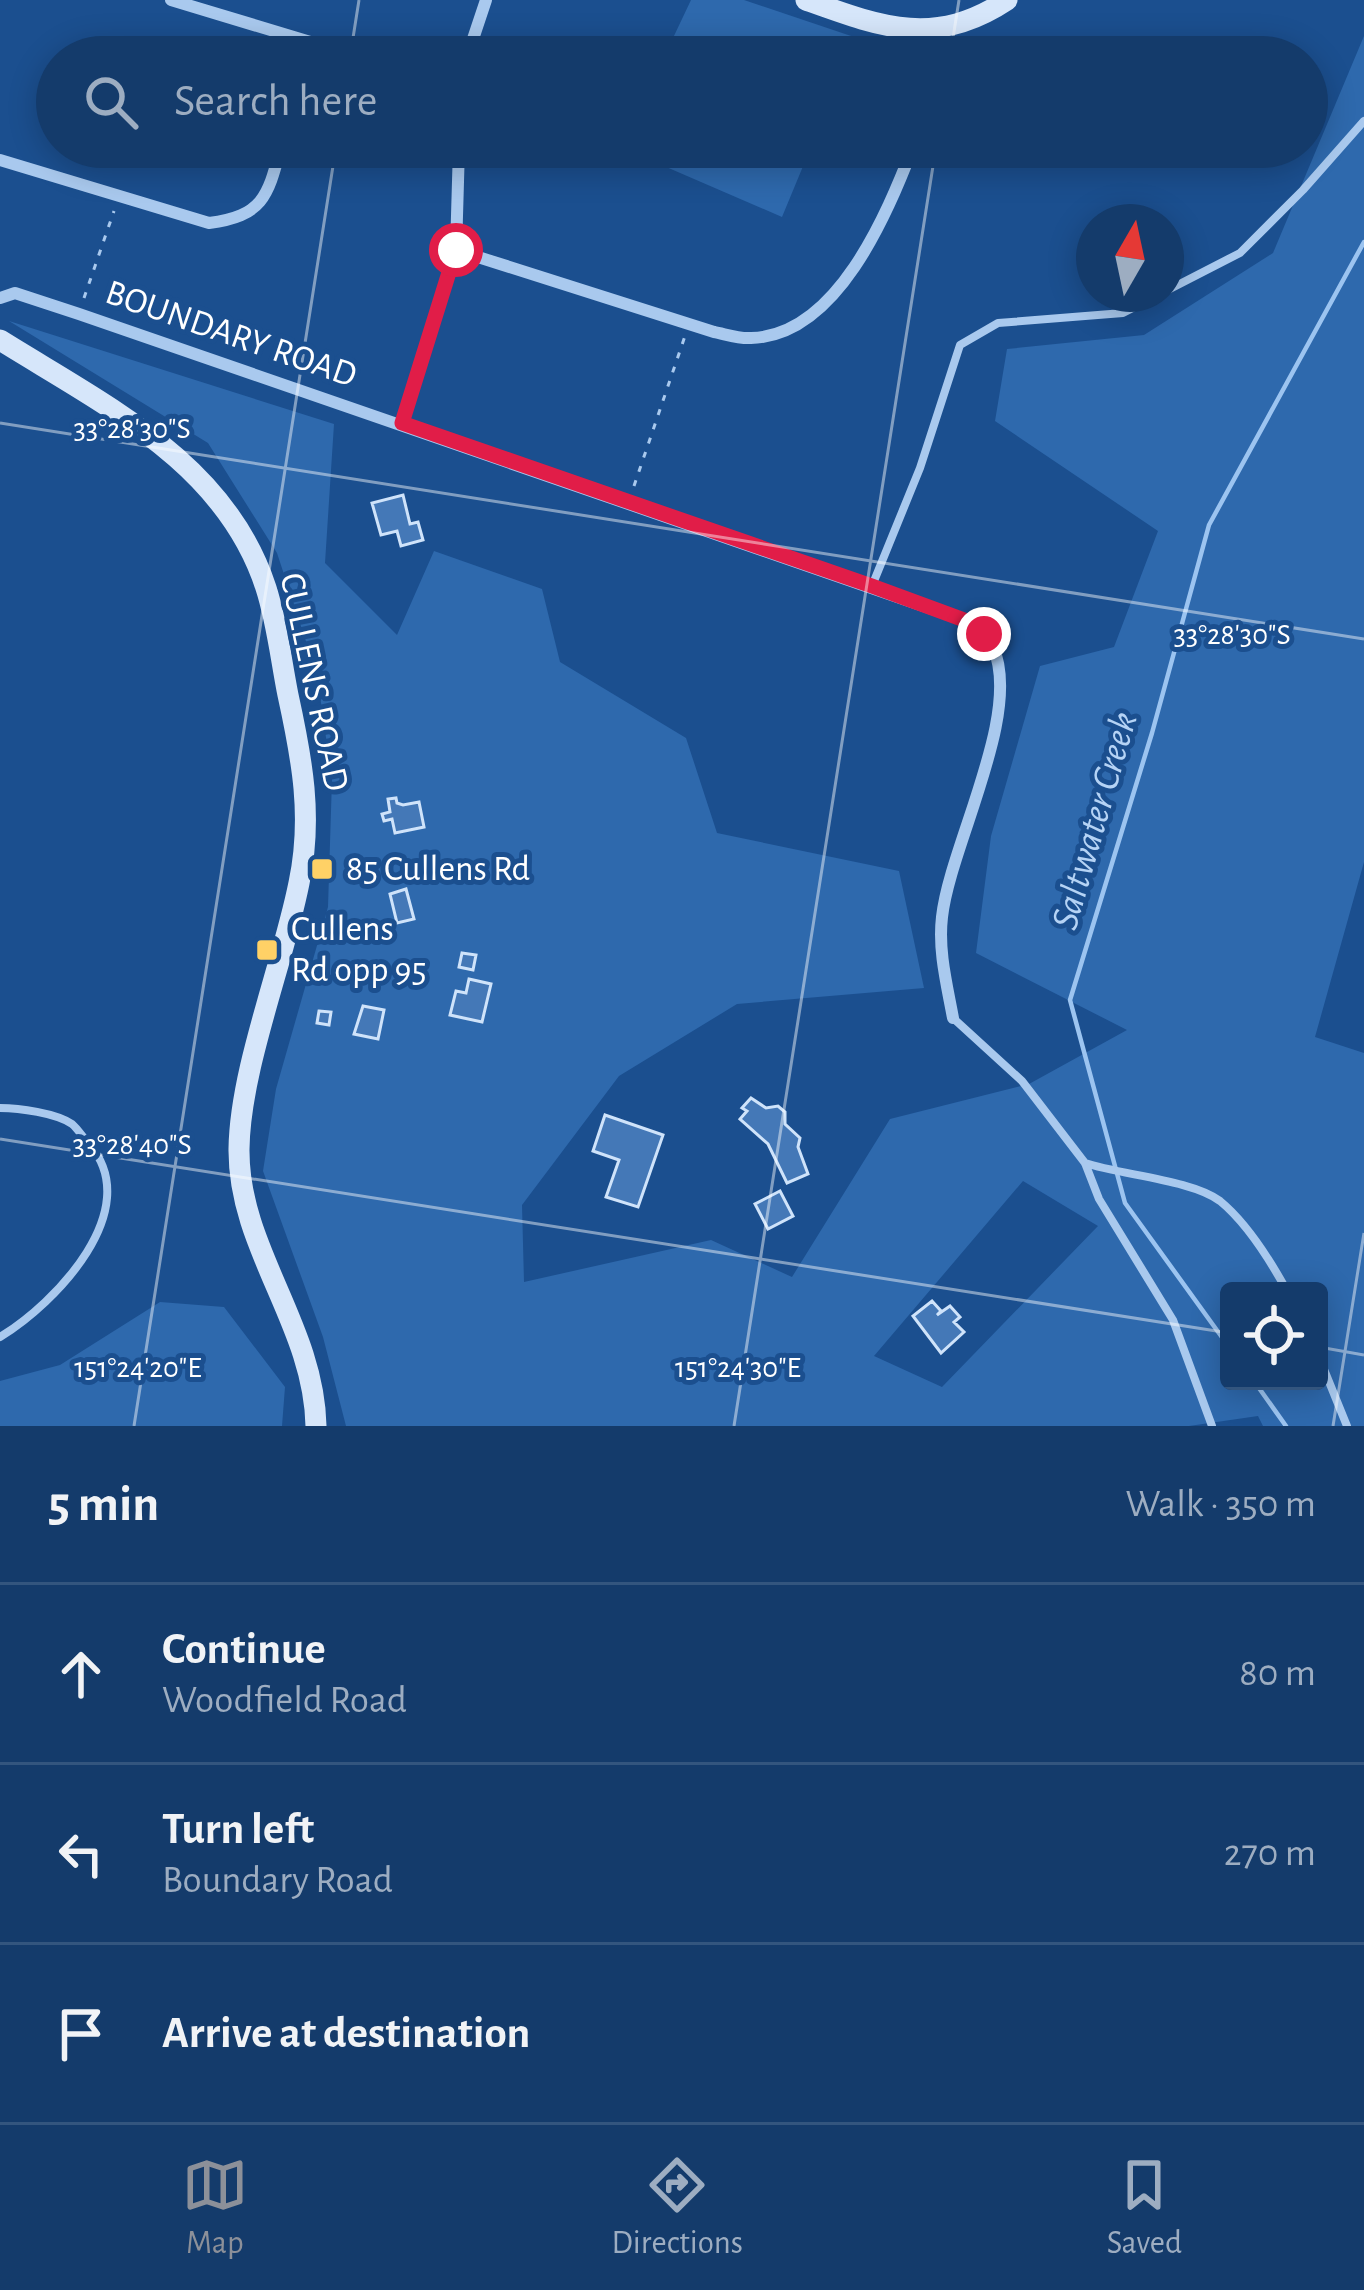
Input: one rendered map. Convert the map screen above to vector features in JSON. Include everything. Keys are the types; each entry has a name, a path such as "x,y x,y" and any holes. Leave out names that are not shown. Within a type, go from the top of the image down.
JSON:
{"main road":[{"path":"806,0 872,24 924,29 959,25 1007,0"},
{"name":"CULLENS ROAD","path":"0,340 150,434 177,456 226,509 267,589 305,776 308,829 300,882 242,1118 240,1183 253,1231 302,1342 313,1383 316,1426"}],"street":[{"path":"171,0 270,36"},
{"path":"474,36 486,0"},
{"path":"0,160 209,223 234,220 268,196 275,168"},
{"path":"402,423 456,250 458,168"},
{"path":"456,250 688,324 750,339 788,331 824,305 886,216 905,168"},
{"name":"BOUNDARY ROAD","path":"0,298 15,293 967,621 984,634 994,652 999,713 942,911 940,946 953,1018"}],"lane":[{"path":"1328,162 1364,121"},
{"path":"1184,281 1240,253 1323,168"},
{"path":"872,586 920,468 960,345 998,322 1125,312"},
{"path":"953,1018 1022,1081 1085,1163 1099,1199 1173,1320 1212,1426"},
{"path":"0,1108 70,1123 105,1163 108,1209 80,1263 31,1318 0,1337"},
{"path":"1085,1163 1172,1182 1218,1199 1257,1242 1281,1282"},
{"path":"1328,1379 1347,1426"}],"path":[{"path":"84,298 114,211"},
{"path":"634,486 688,324"}],"shaded area":[{"path":"691,0 744,0 851,36 674,36"},
{"path":"1364,36 1364,862 1315,1037 1364,1053 1364,1426 1263,1426 1258,1416 1189,1426 346,1426 323,1337 263,1171 276,1089 328,907 332,779 317,675 277,553 208,443 9,321 334,424 325,563 397,635 434,551 542,589 560,662 686,738 717,833 899,871 924,988 737,1004 619,1076 522,1205 524,1282 711,1240 792,1277 890,1119 1029,1084 1127,1030 976,953 991,836 1040,666 1114,647 1158,531 995,421 1007,349 1144,335 1273,253 1309,168 1328,168 1328,122","holes":["1023,1181 1098,1226 942,1387 874,1356"]},
{"path":"669,168 802,168 782,217"},
{"path":"160,1302 224,1307 285,1387 282,1426 0,1426 0,1381 60,1365"}],"building":[{"path":"403,495 410,524 418,522 423,540 401,546 397,531 381,535 372,503"},
{"path":"396,798 403,805 419,802 424,827 395,833 392,819 384,821 382,814 390,812 388,799"},
{"path":"406,889 414,919 397,923 390,894"},
{"path":"462,953 476,955 473,970 459,967"},
{"path":"469,979 491,984 482,1022 450,1015 456,991 466,993"},
{"path":"363,1006 384,1010 378,1039 354,1034"},
{"path":"319,1011 331,1012 329,1025 317,1023"},
{"path":"751,1098 785,1112 785,1124 800,1138 798,1147 808,1174 787,1183 768,1144 740,1119"},
{"path":"605,1115 663,1135 638,1207 606,1197 619,1160 593,1151"},
{"path":"780,1191 793,1216 768,1229 755,1204"},
{"path":"932,1301 941,1311 937,1315 950,1306 960,1317 954,1322 964,1332 941,1353 913,1316"}],"waterway":[{"name":"Saltwater Creek","path":"1220,1335 1125,1203 1070,1000 1152,733 1209,525 1364,242"},
{"name":"Saltwater Creek","path":"1260,1390 1286,1426"}],"place":[{"name":"85 Cullens Rd","path":"322,869"},
{"name":"Cullens Rd opp 95","path":"267,950"}],"route":[{"path":"456,250 402,423 872,586 967,621 984,634"}]}
